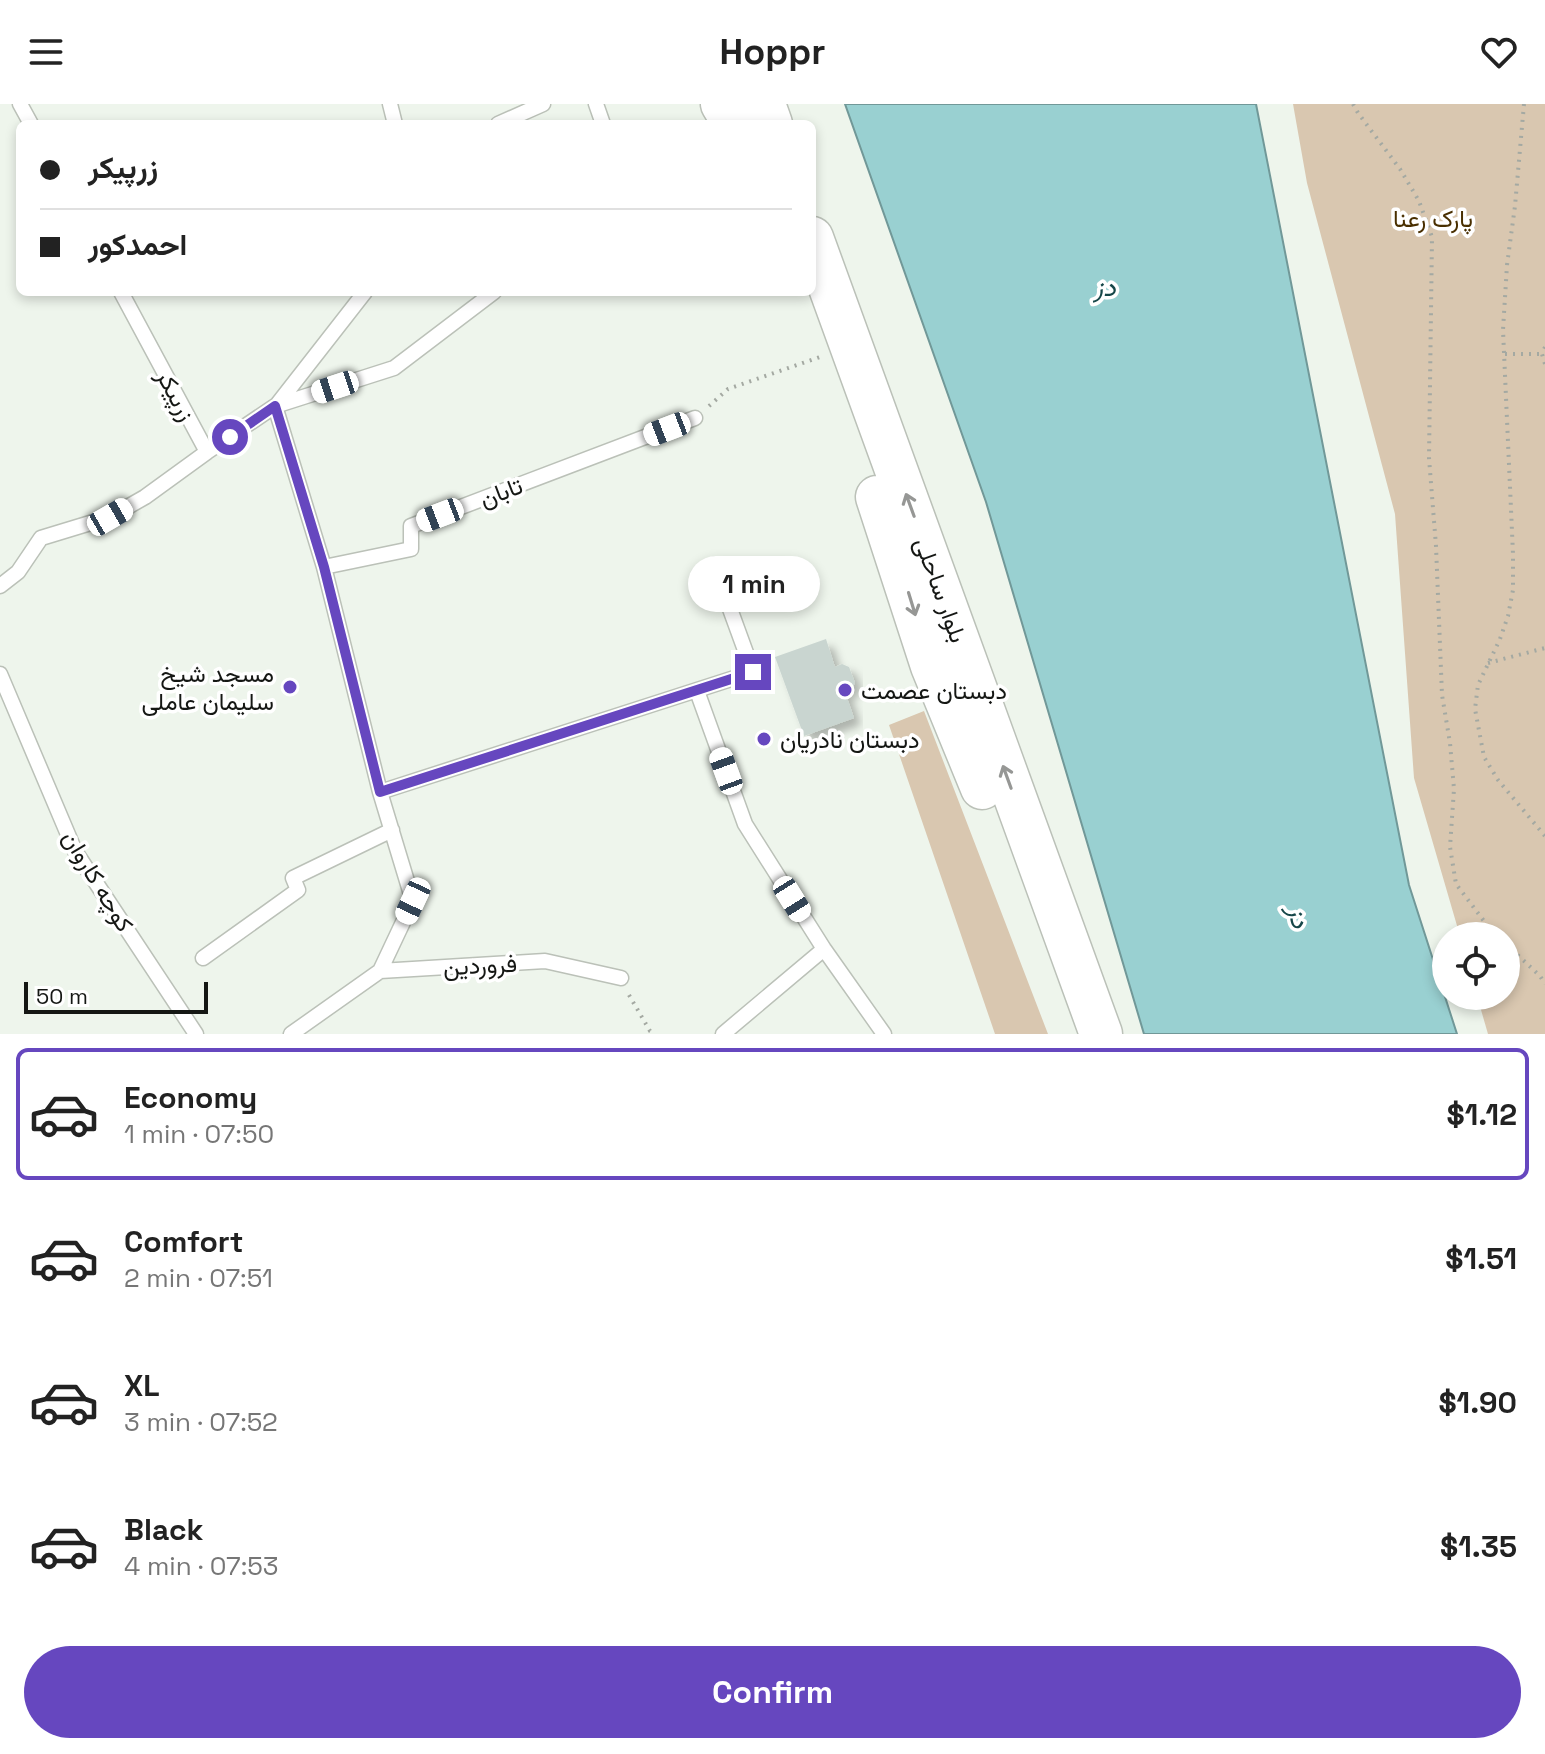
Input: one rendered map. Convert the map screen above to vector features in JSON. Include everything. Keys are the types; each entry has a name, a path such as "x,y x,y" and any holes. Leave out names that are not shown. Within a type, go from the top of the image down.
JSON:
{"main road":[{"name":"بلوار ساحلی","path":"816,250 948,660 970,757 1075,1034"},
{"name":"بلوار ساحلی","path":"806,296 884,516 948,660 996,748 1101,1034"}],"lane":[{"path":"507,120 543,104"},
{"name":"زرپیکر","path":"123,296 207,452"},
{"path":"275,406 362,296"},
{"path":"0,586 18,572 41,538 110,517 145,497 275,406 394,368 489,296"},
{"path":"275,406 324,567 380,792 413,901 380,971 291,1034"},
{"name":"تابان","path":"324,567 411,549 411,526 695,418"},
{"path":"380,792 753,672 714,565"},
{"name":"کوچه کاروان","path":"0,674 75,851 196,1034"},
{"path":"697,691 745,824 824,949 884,1034"},
{"path":"203,958 298,890 293,878 392,830"},
{"path":"723,1034 824,949"},
{"name":"فروردین","path":"380,971 545,961 621,978"}],"path":[{"path":"1353,104 1407,180 1419,201 1432,237 1429,458 1442,695 1454,789 1450,847 1456,884 1486,922"},
{"path":"1524,104 1503,330 1513,590 1500,639 1478,685 1475,709 1484,757 1498,780 1545,836"},
{"path":"1545,347 1542,354 1545,364"},
{"path":"695,418 728,389 827,354"},
{"path":"1505,354 1542,354"},
{"path":"1488,663 1545,648"},
{"path":"1520,957 1545,984"},
{"path":"621,978 650,1031 655,1034"}],"green space":[{"name":"پارک رعنا","path":"1293,104 1545,104 1545,1034 1488,1034 1481,1010 1520,1010 1520,922 1456,922 1414,778 1395,514 1307,183"},
{"path":"924,711 1048,1034 995,1034 889,725"}],"water":[{"name":"دز","path":"845,104 1256,104 1409,885 1432,956 1432,1010 1449,1010 1457,1034 1144,1034 986,502"}],"building":[{"path":"826,639 835,667 842,664 849,667 855,683 851,690 845,692 854,718 804,736 775,657"}],"place":[{"name":"مسجد شیخ سلیمان عاملی","path":"290,687"},
{"name":"دبستان عصمت","path":"845,690"},
{"name":"دبستان نادریان","path":"764,739"}],"route":[{"path":"230,437 275,406 324,567 380,792 753,672"}]}
